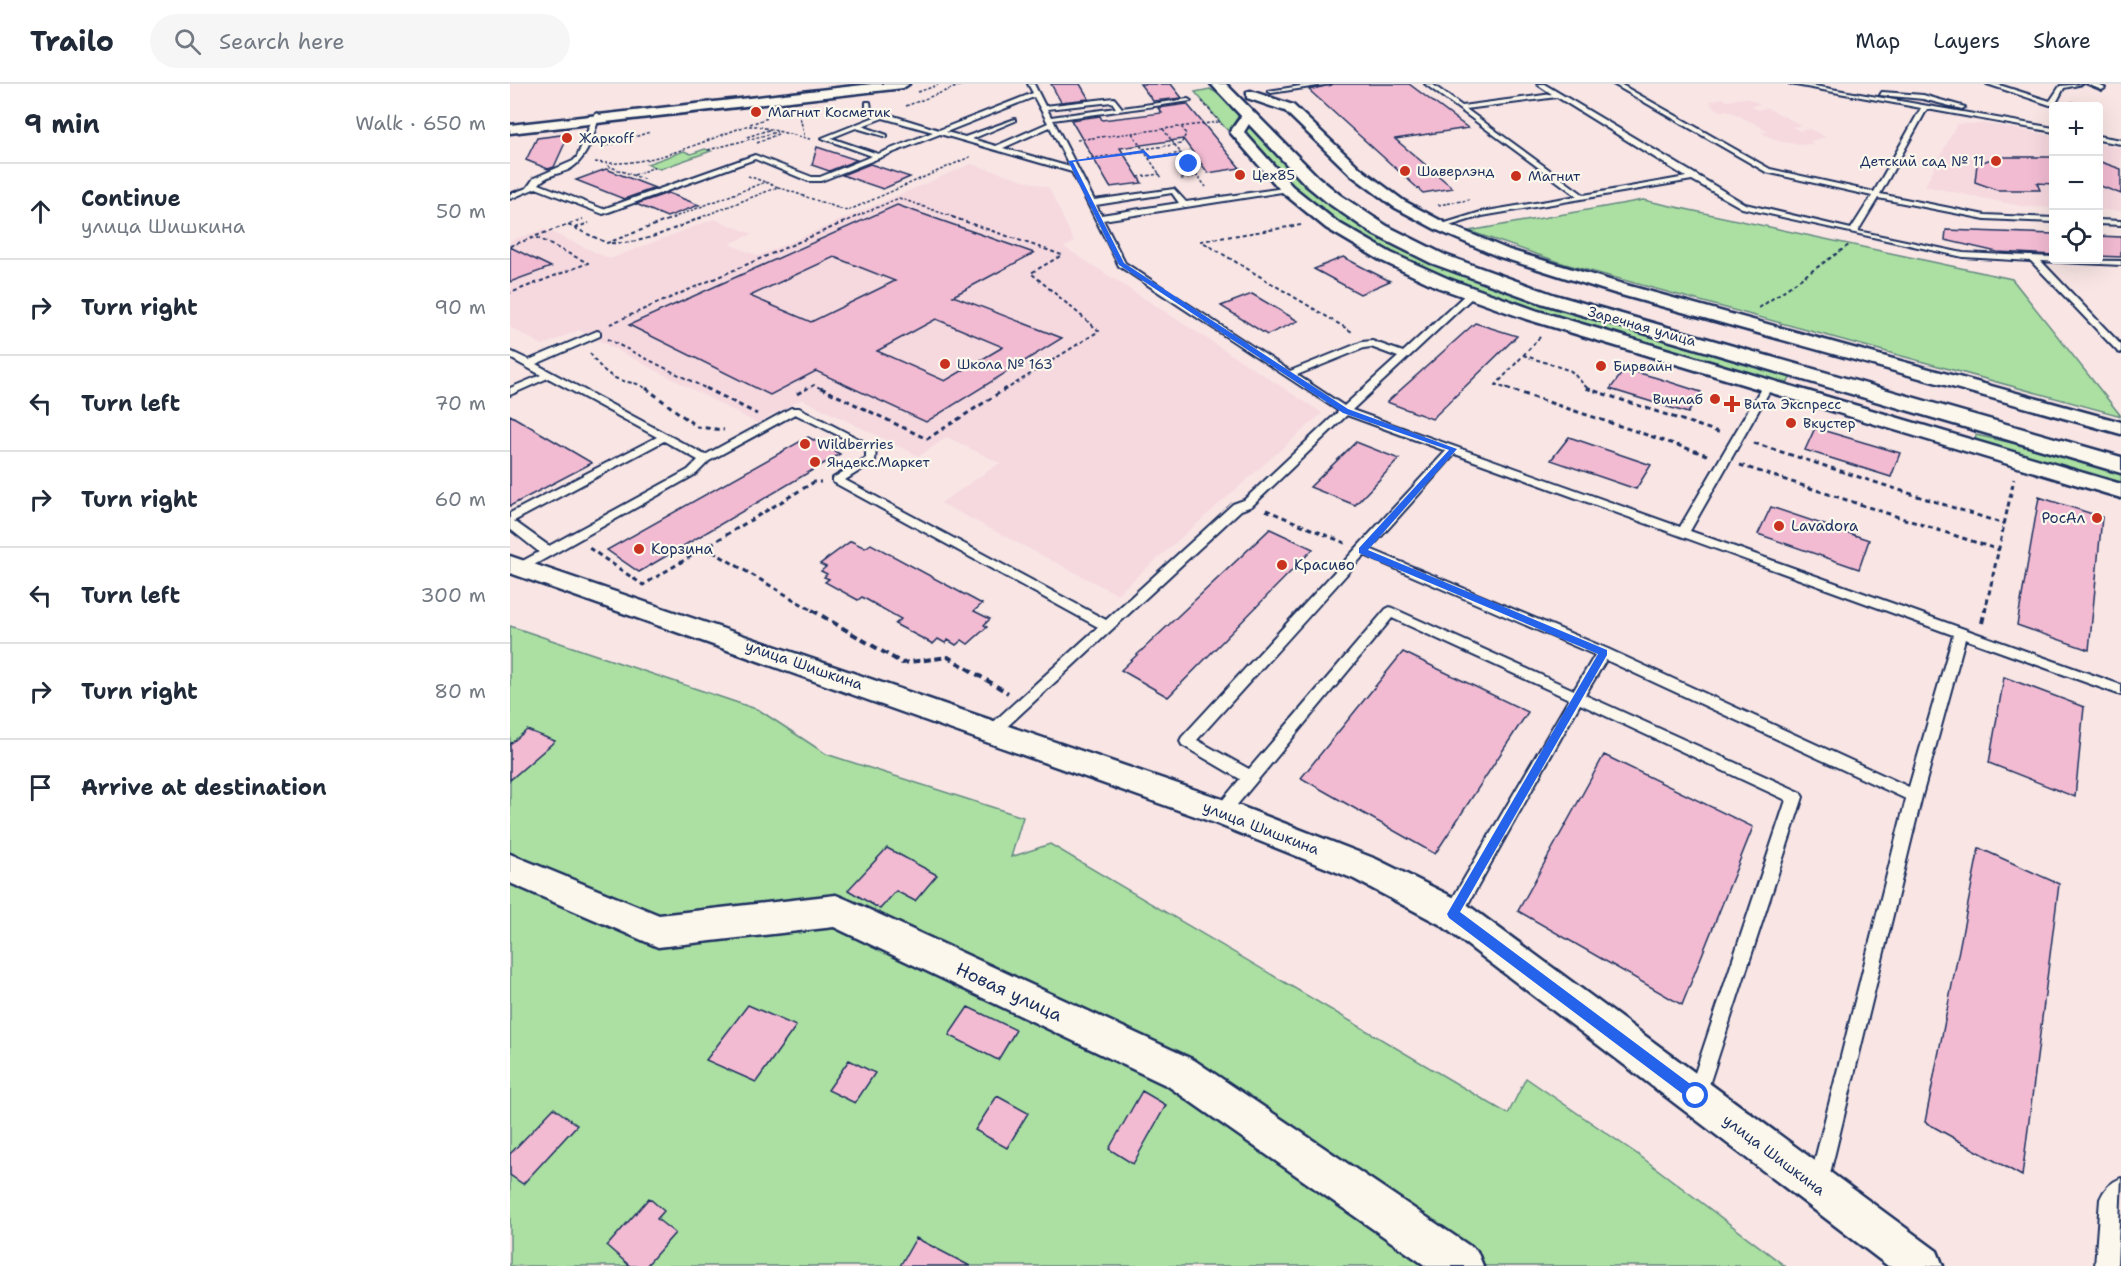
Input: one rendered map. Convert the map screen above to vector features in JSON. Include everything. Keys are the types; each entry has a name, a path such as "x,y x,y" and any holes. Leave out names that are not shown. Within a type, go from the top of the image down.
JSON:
{"street":[{"path":"510,127 872,84"},
{"path":"596,117 903,84"},
{"name":"Заречная улица","path":"1218,84 1312,181 1356,215 1410,246 1458,267 1506,285 1645,328 2121,465"},
{"path":"1252,88 1289,108 1375,188 1419,216 1503,253 1556,271 2121,428"},
{"name":"Заречная улица","path":"1252,88 1300,149 1351,196 1395,224 1452,252 1559,290 2121,451"},
{"path":"1249,114 1237,132 1304,205 1366,246 1401,265 1471,294 1532,315 2121,491"},
{"name":"улица Шишкина","path":"515,565 1222,812 1365,869 1453,914 1922,1266"},
{"name":"Новая улица","path":"510,868 658,931 836,911 1181,1073 1462,1266"}],"lane":[{"path":"1031,84 1122,264 1345,411 2121,690"},
{"path":"1252,88 1271,91 1328,84"},
{"path":"1428,84 1583,197"},
{"path":"1540,84 1742,206 1950,254 2121,263"},
{"path":"1616,84 1768,171 1985,217 2049,220"},
{"path":"1793,84 2049,129"},
{"path":"1990,84 2049,103"},
{"path":"2057,102 2062,87 2080,84"},
{"path":"2090,84 2102,88"},
{"path":"1271,91 1289,108"},
{"path":"1862,96 1901,93 1940,99 1982,114 1980,117"},
{"path":"535,185 603,212 755,157 811,179 821,179 1036,94"},
{"path":"1461,108 1558,95"},
{"path":"1043,108 1114,100 1120,110"},
{"path":"994,148 1050,121 1120,110 1148,103 1188,101"},
{"path":"868,103 868,110 883,116 1075,171"},
{"path":"1853,232 1925,107"},
{"path":"825,138 883,116"},
{"path":"510,197 535,185 537,180 575,163 580,158 596,117"},
{"path":"964,140 1013,120"},
{"path":"855,126 885,135"},
{"path":"825,138 880,157"},
{"path":"2103,139 2121,142"},
{"path":"1442,227 1481,214 1693,178"},
{"path":"1099,218 1288,189"},
{"path":"1091,203 1174,191 1184,205"},
{"path":"2103,222 2121,223"},
{"path":"2034,259 2121,350"},
{"path":"993,731 1238,507 1248,503 1471,294"},
{"path":"2104,333 2121,333"},
{"path":"510,364 525,362 597,334"},
{"path":"1290,374 1362,345 1372,344 1404,356"},
{"path":"510,354 705,459"},
{"path":"510,392 548,375"},
{"path":"1683,533 1768,385"},
{"path":"515,565 548,552 692,472 705,459 795,410 871,448 871,459 837,480 1107,627"},
{"path":"510,518 665,437"},
{"path":"1251,778 1187,741 1454,449"},
{"path":"510,523 548,552"},
{"path":"1362,550 1603,653 1914,796"},
{"path":"1222,812 1390,612 1795,797 1696,1096"},
{"path":"1818,1188 1914,796 1960,633"},
{"path":"1453,914 1603,653"},
{"path":"2106,1266 2110,1199 2121,1188"}],"path":[{"path":"883,116 964,84"},
{"path":"2064,100 2076,102"},
{"path":"791,114 800,112 805,138"},
{"path":"607,165 667,153 773,116"},
{"path":"1081,139 1219,121"},
{"path":"1174,124 1177,127"},
{"path":"746,126 771,129 817,141 825,138"},
{"path":"1070,161 1181,144 1186,134 1181,126"},
{"path":"712,149 771,129"},
{"path":"1163,129 1208,190"},
{"path":"708,150 780,131"},
{"path":"1107,132 1109,136"},
{"path":"1132,133 1165,181"},
{"path":"765,182 847,211 977,154 966,151"},
{"path":"667,153 672,155"},
{"path":"1149,158 1181,153"},
{"path":"580,158 607,165 668,188"},
{"path":"1189,164 1200,162"},
{"path":"633,175 655,167"},
{"path":"1138,177 1160,174"},
{"path":"607,243 624,244 640,241 778,187"},
{"path":"801,195 812,190"},
{"path":"727,196 741,201"},
{"path":"773,422 597,334 600,329 899,198 1062,255 1031,273 1099,331 927,439 814,385 796,395"},
{"path":"510,246 603,212"},
{"path":"669,219 682,224"},
{"path":"1309,224 1201,241 1372,344"},
{"path":"1755,311 1855,241 1853,232"},
{"path":"510,293 588,263 535,237"},
{"path":"574,344 587,350 601,369 621,380 637,382 697,427 728,430 746,437"},
{"path":"1523,355 1571,371 1586,389 2004,524"},
{"path":"1960,633 1983,622 2014,478"},
{"path":"573,538 643,585 814,482 837,480"},
{"path":"1248,503 1362,550"},
{"path":"705,547 902,663 948,657 1024,702"}],"shaded area":[{"path":"1722,98 1727,101 1746,98 1760,104 1751,106 1757,110 1767,108 1801,125 1792,127 1800,131 1809,129 1826,137 1809,141 1813,143 1803,145 1778,141 1762,133 1769,131 1728,110 1722,111 1710,105 1714,104 1709,102"},
{"name":"Детский сад № 11","path":"1957,124 1988,124 2049,135 2049,208 2021,206 1925,186"},
{"path":"2103,145 2121,148 2121,211 2103,210"},
{"name":"Школа № 163","path":"971,164 1049,188 1074,242 1064,247 1322,413 1117,594 941,503 1000,463 947,437 919,456 802,399 757,423 579,330 543,345 510,327 510,241 544,229 610,259 714,219 752,234 729,244 758,256"}],"green space":[{"path":"1210,89 1228,101 1237,112 1238,117 1230,129 1227,130 1195,92"},
{"path":"1250,124 1296,174 1334,208 1377,236 1406,251 1468,278 1531,299 1791,377 1786,385 1604,332 1495,297 1389,254 1331,219 1307,199 1244,133"},
{"path":"705,149 711,151 660,169 647,164 684,151 691,154"},
{"path":"1643,200 2012,279 2121,416 1565,264 1469,231"},
{"path":"1976,435 2045,450 2121,473 2121,485 1975,441"},
{"path":"510,626 759,710 826,754 1023,817 1011,857 1050,844 1508,1114 1526,1078 1640,1156 1785,1266 510,1266"}],"building":[{"path":"1051,84 1080,84 1089,99 1061,102"},
{"path":"1140,84 1171,84 1182,98 1153,101"},
{"path":"1333,84 1409,84 1468,128 1395,139 1453,188 1423,193 1309,90"},
{"path":"1187,104 1240,168 1208,173 1183,139 1120,148 1142,183 1110,187 1071,120 1100,116 1102,120 1162,113 1158,108"},
{"path":"569,134 554,167 548,169 526,160 537,138"},
{"path":"817,147 857,160 829,171 812,165"},
{"path":"1997,157 2049,157 2049,184 2037,183 2040,190 1997,190 1975,182 1977,164"},
{"path":"2103,163 2121,169 2121,194 2103,187"},
{"path":"870,164 910,177 883,189 842,175"},
{"path":"606,169 655,188 624,199 576,180"},
{"path":"668,193 699,205 667,217 636,204"},
{"path":"897,205 1034,253 953,296 1062,338 926,422 816,371 770,395 629,325","holes":["834,257 895,281 811,322 750,296","936,319 1003,347 945,381 877,351"]},
{"path":"1946,230 2049,234 2049,255 1997,252 1945,240"},
{"path":"2103,236 2121,237 2121,257 2103,256"},
{"path":"510,247 551,267 510,282"},
{"path":"1343,257 1390,281 1360,294 1314,269"},
{"path":"1252,294 1298,321 1267,335 1221,306"},
{"path":"1475,323 1517,336 1432,419 1387,402"},
{"path":"1625,369 1701,392 1688,413 1610,389"},
{"path":"510,415 592,463 510,506"},
{"path":"1815,428 1900,453 1891,477 1805,450"},
{"path":"808,437 840,454 639,572 607,550"},
{"path":"1569,437 1651,465 1636,489 1551,460"},
{"path":"1356,442 1399,459 1355,505 1310,487"},
{"path":"2039,497 2102,517 2089,650 2017,625"},
{"path":"1771,507 1869,540 1859,569 1758,534"},
{"path":"1270,529 1313,549 1168,697 1121,670"},
{"path":"851,541 865,548 871,544 982,604 974,611 990,619 984,625 987,627 968,644 962,640 956,645 948,640 945,643 938,639 933,644 895,624 901,619 862,597 858,600 825,582 829,579 824,577 827,574 821,571 826,567 820,564"},
{"path":"1403,652 1528,712 1435,854 1301,778"},
{"path":"2004,677 2084,707 2075,797 1989,763"},
{"path":"527,730 555,741 510,780 510,744"},
{"path":"1604,755 1753,827 1682,1005 1518,911"},
{"path":"887,848 937,875 915,901 896,891 880,909 848,890"},
{"path":"1979,848 2059,884 2022,1176 1925,1122"},
{"path":"748,1005 796,1026 756,1082 706,1060"},
{"path":"968,1007 1016,1030 998,1060 949,1035"},
{"path":"849,1060 875,1073 855,1103 828,1090"},
{"path":"1142,1091 1166,1105 1133,1164 1109,1149"},
{"path":"997,1096 1028,1113 1007,1148 975,1130"},
{"path":"554,1108 577,1125 523,1184 510,1175 510,1154"},
{"path":"649,1198 664,1211 657,1219 675,1233 646,1266 630,1266 607,1246"},
{"path":"916,1238 970,1266 900,1266"}],"place":[{"name":"Магнит Косметик","path":"756,112"},
{"name":"Жаркoff","path":"567,138"},
{"name":"Детский сад № 11","path":"1996,161"},
{"name":"Шаверлэнд","path":"1405,171"},
{"name":"Цех85","path":"1240,175"},
{"name":"Магнит","path":"1516,176"},
{"name":"Школа № 163","path":"945,364"},
{"name":"Бирвайн","path":"1601,366"},
{"name":"Винлаб","path":"1715,399"},
{"name":"Вита Экспресс","path":"1732,404"},
{"name":"Вкустер","path":"1791,423"},
{"name":"Wildberries","path":"805,444"},
{"name":"Яндекс.Маркет","path":"815,462"},
{"name":"РосАл","path":"2097,518"},
{"name":"Lavadora","path":"1779,526"},
{"name":"Корзина","path":"639,549"},
{"name":"Красиво","path":"1282,565"}],"route":[{"path":"1189,164 1181,153 1149,158 1144,151 1070,161 1122,264 1345,411 1454,449 1362,550 1603,653 1453,914 1696,1096"}]}
